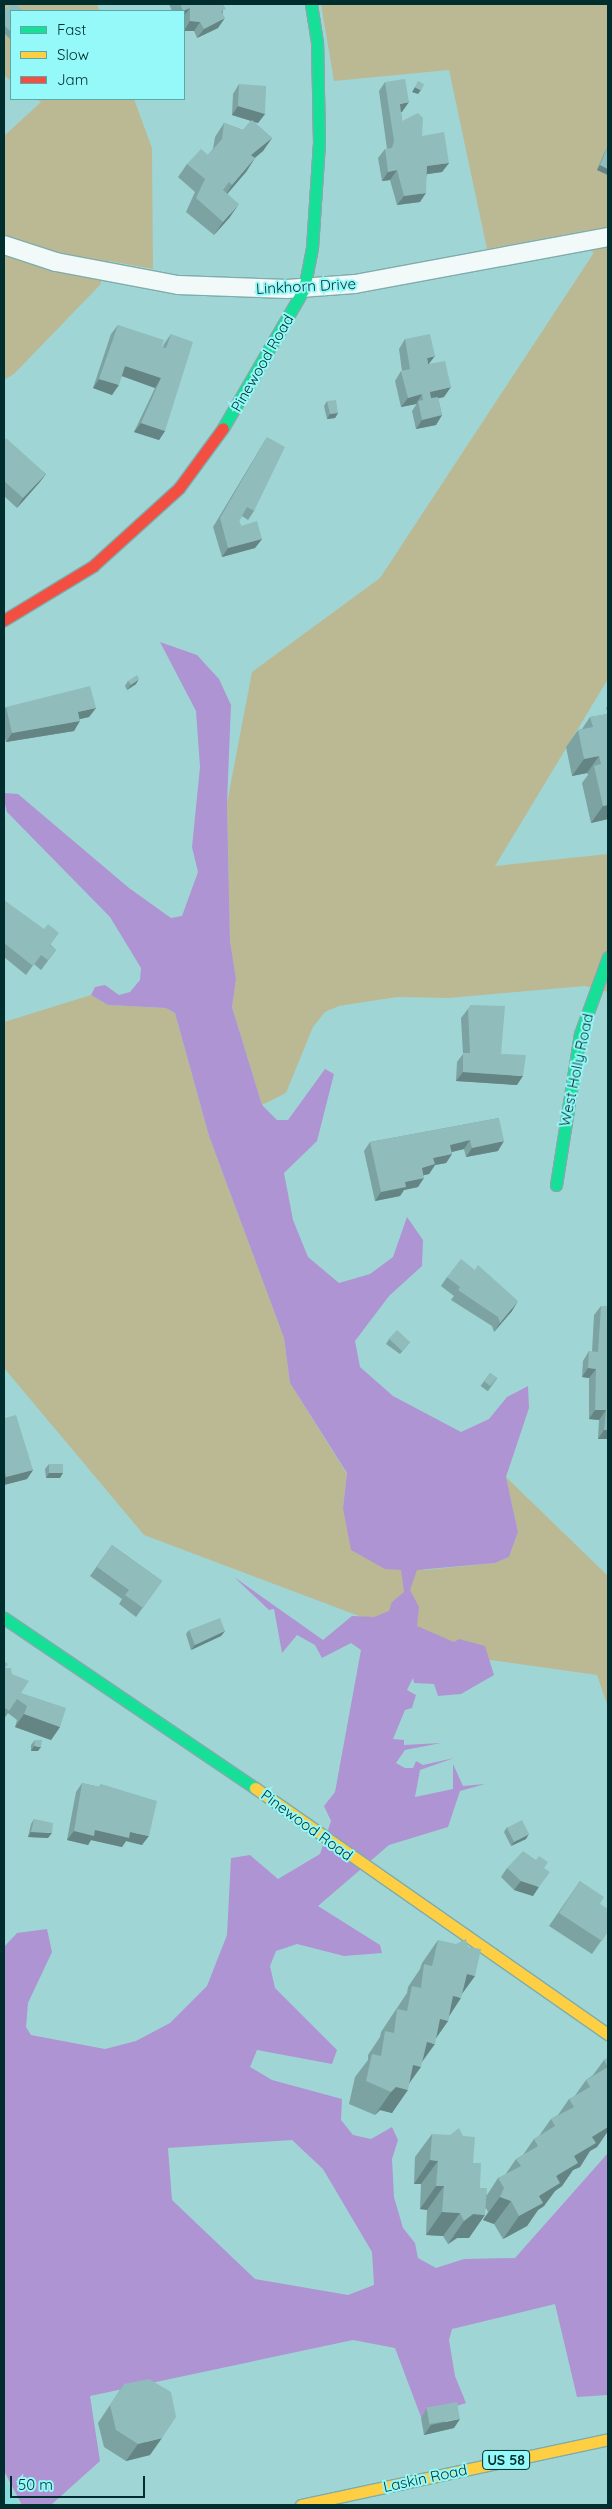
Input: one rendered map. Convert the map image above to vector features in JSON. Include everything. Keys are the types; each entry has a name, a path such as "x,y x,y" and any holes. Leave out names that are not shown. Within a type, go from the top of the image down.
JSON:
{"street":[{"name":"Pinewood Road","path":"4,620 93,566 179,488 201,462 258,375 304,289 313,240 319,144 317,42 310,4"},
{"name":"Linkhorn Drive","path":"4,245 56,262 178,284 304,289 364,283 608,236"},
{"name":"West Holly Road","path":"556,1185 580,1034 608,958"},
{"name":"Pinewood Road","path":"4,1618 266,1795 425,1909 608,2034"},
{"name":"Laskin Road","path":"301,2505 606,2438"},
{"name":"US 58","path":"518,2472 608,2452"}],"shaded area":[{"path":"4,4 97,4 100,10 10,10 10,80 4,75"},
{"path":"321,4 608,4 608,679 495,866 608,854 608,992 585,986 449,998 397,997 339,1006 325,1012 313,1027 286,1093 262,1105 232,1007 236,979 230,941 227,803 252,672 380,578 593,254 589,230 487,249 449,70 334,81"},
{"path":"38,100 134,100 152,148 153,269 109,261 100,285 14,374 4,380 4,136 41,102"},
{"path":"160,642 197,655 219,679 231,705 227,803 230,941 236,979 232,1007 262,1105 277,1120 288,1120 325,1069 334,1074 317,1141 284,1173 293,1220 308,1257 339,1283 370,1274 393,1257 407,1217 423,1240 422,1266 389,1296 355,1341 360,1367 393,1396 461,1432 489,1419 507,1397 528,1386 529,1408 506,1477 518,1532 509,1557 495,1563 417,1570 410,1590 419,1607 417,1626 454,1642 459,1639 485,1646 494,1675 461,1694 438,1696 434,1684 414,1683 413,1678 407,1690 416,1695 412,1708 405,1710 393,1739 404,1740 404,1745 441,1743 405,1750 396,1763 405,1768 413,1768 416,1761 423,1765 454,1758 420,1770 415,1797 453,1789 453,1764 463,1786 485,1784 460,1791 448,1827 389,1845 318,1906 380,1945 382,1953 344,1956 297,1944 276,1951 270,1966 275,1988 337,2050 332,2064 257,2050 250,2067 272,2080 342,2099 341,2120 353,2135 371,2139 392,2127 398,2140 392,2159 394,2197 403,2228 415,2243 418,2258 436,2268 464,2259 515,2258 608,2153 608,2395 577,2397 555,2304 452,2329 449,2340 455,2376 466,2403 421,2417 395,2348 353,2340 90,2396 100,2461 51,2505 22,2505 4,2471 4,1947 17,1933 47,1929 52,1952 28,2003 26,2027 31,2035 105,2049 136,2041 170,2023 207,1986 227,1935 231,1858 250,1855 278,1879 320,1854 331,1821 324,1806 335,1792 361,1650 351,1643 322,1658 315,1645 297,1635 282,1653 274,1609 269,1610 234,1577 323,1640 352,1616 374,1617 389,1611 392,1602 404,1592 401,1570 385,1569 351,1550 343,1508 347,1473 290,1383 284,1338 209,1136 175,1013 166,1008 108,1005 91,995 95,987 105,985 119,995 130,992 140,980 141,968 110,917 7,812 4,800 4,793 18,794 129,888 171,918 182,916 198,872 192,847 200,767 196,711","holes":["292,2140 323,2169 372,2252 374,2285 348,2295 255,2279 172,2200 168,2148"]},
{"path":"91,995 108,1005 166,1008 175,1013 209,1136 284,1338 290,1383 347,1474 343,1508 425,1570 495,1563 509,1557 518,1532 506,1477 608,1576 608,1707 597,1675 468,1657 144,1535 4,1368 4,1022"},
{"path":"4,2478 18,2505 4,2505"}],"building":[{"path":"12,4 23,10 10,10 10,31 4,25 4,11"},
{"path":"180,4 223,4 226,9 221,11 225,18 204,29 200,22 190,21 190,8 183,10"},
{"path":"405,79 409,102 400,104 402,121 418,113 423,118 422,136 444,132 449,163 427,166 426,193 404,196 397,170 388,172 385,149 392,148 394,141 385,82"},
{"path":"418,81 424,84 421,90 415,87"},
{"path":"239,84 266,86 265,114 238,106"},
{"path":"252,120 272,138 251,155 255,158 232,185 229,182 223,190 239,204 223,222 196,198 205,179 187,164 201,149 208,155 222,139 224,123 243,130"},
{"path":"608,148 608,169 600,165"},
{"path":"118,325 164,340 162,347 166,348 171,334 193,342 165,431 141,423 161,378 125,366 119,385 99,379"},
{"path":"430,334 435,356 427,358 428,364 445,361 451,387 430,392 431,398 438,397 442,415 422,420 418,401 423,400 422,394 408,398 401,371 410,369 405,339"},
{"path":"336,400 338,413 330,414 327,401"},
{"path":"267,437 285,447 254,511 247,507 239,521 241,526 257,521 262,539 228,548 220,518"},
{"path":"6,438 46,474 23,498 4,481 4,441"},
{"path":"137,675 139,679 131,685 128,681"},
{"path":"90,686 96,708 78,712 80,721 12,733 6,707"},
{"path":"608,714 608,805 603,806 594,766 601,764 599,756 584,759 578,730 593,727 590,717"},
{"path":"4,900 44,929 48,924 59,933 50,945 56,950 48,960 41,955 33,966 4,943"},
{"path":"471,1005 505,1006 501,1054 526,1055 523,1076 463,1072 463,1053 470,1053 468,1009"},
{"path":"499,1118 504,1141 472,1148 470,1140 450,1145 452,1154 433,1158 435,1164 422,1168 424,1178 405,1182 406,1187 381,1192 370,1142"},
{"path":"461,1259 475,1270 478,1265 518,1301 500,1323 498,1317 458,1290 460,1287 447,1277"},
{"path":"601,1306 608,1306 608,1430 604,1430 606,1410 595,1410 596,1369 588,1368 589,1351 598,1352"},
{"path":"397,1330 410,1342 402,1351 389,1339"},
{"path":"490,1373 497,1378 490,1386 484,1381"},
{"path":"4,1412 5,1418 16,1415 33,1470 6,1477 4,1467"},
{"path":"49,1464 63,1464 63,1473 49,1473"},
{"path":"112,1545 162,1581 143,1608 125,1595 129,1590 97,1567"},
{"path":"220,1618 225,1631 195,1645 189,1630"},
{"path":"4,1661 8,1664 5,1668 11,1668 12,1674 29,1681 21,1693 66,1708 60,1727 24,1714 27,1706 17,1699 9,1711 4,1707"},
{"path":"35,1740 42,1740 41,1747 34,1746"},
{"path":"82,1783 100,1787 101,1784 157,1801 149,1836 130,1832 129,1838 95,1830 94,1836 74,1831"},
{"path":"34,1819 53,1823 52,1833 31,1832"},
{"path":"522,1820 529,1834 514,1842 507,1828"},
{"path":"523,1851 536,1860 539,1856 548,1862 544,1868 550,1872 539,1887 521,1881 507,1868"},
{"path":"580,1881 604,1897 600,1904 608,1909 608,1931 602,1941 559,1913"},
{"path":"466,1939 468,1947 481,1949 475,1976 467,1974 461,1998 453,1996 448,2021 440,2019 435,2044 427,2042 421,2067 413,2065 408,2090 396,2087 391,2092 366,2081 372,2054 381,2056 385,2031 394,2033 397,2009 407,2011 412,1986 421,1988 424,1964 432,1966 438,1940 456,1944"},
{"path":"608,2058 608,2067 604,2060"},
{"path":"608,2067 608,2127 592,2137 596,2143 574,2156 578,2163 556,2176 560,2183 539,2196 543,2203 519,2216 511,2201 500,2197 504,2188 498,2178 521,2166 516,2159 538,2146 534,2139 555,2126 551,2119 574,2107 569,2099 590,2087 586,2080"},
{"path":"459,2128 463,2136 475,2137 473,2163 481,2163 480,2188 487,2188 485,2215 473,2214 464,2221 460,2213 442,2212 444,2186 436,2186 438,2161 430,2160 432,2134 450,2135"},
{"path":"149,2379 171,2392 176,2417 162,2438 138,2444 116,2430 110,2405 124,2384"},
{"path":"457,2402 460,2419 429,2424 426,2407"}],"traffic: fast":[{"path":"223,428 304,289 312,248 319,143 317,42 311,4"},
{"path":"556,1185 580,1034 608,957"},
{"path":"4,1618 255,1788"}],"traffic: slow":[{"path":"255,1788 608,2034"},
{"path":"301,2505 608,2439"}],"traffic: jam":[{"path":"4,620 93,566 179,488 223,428"}]}
